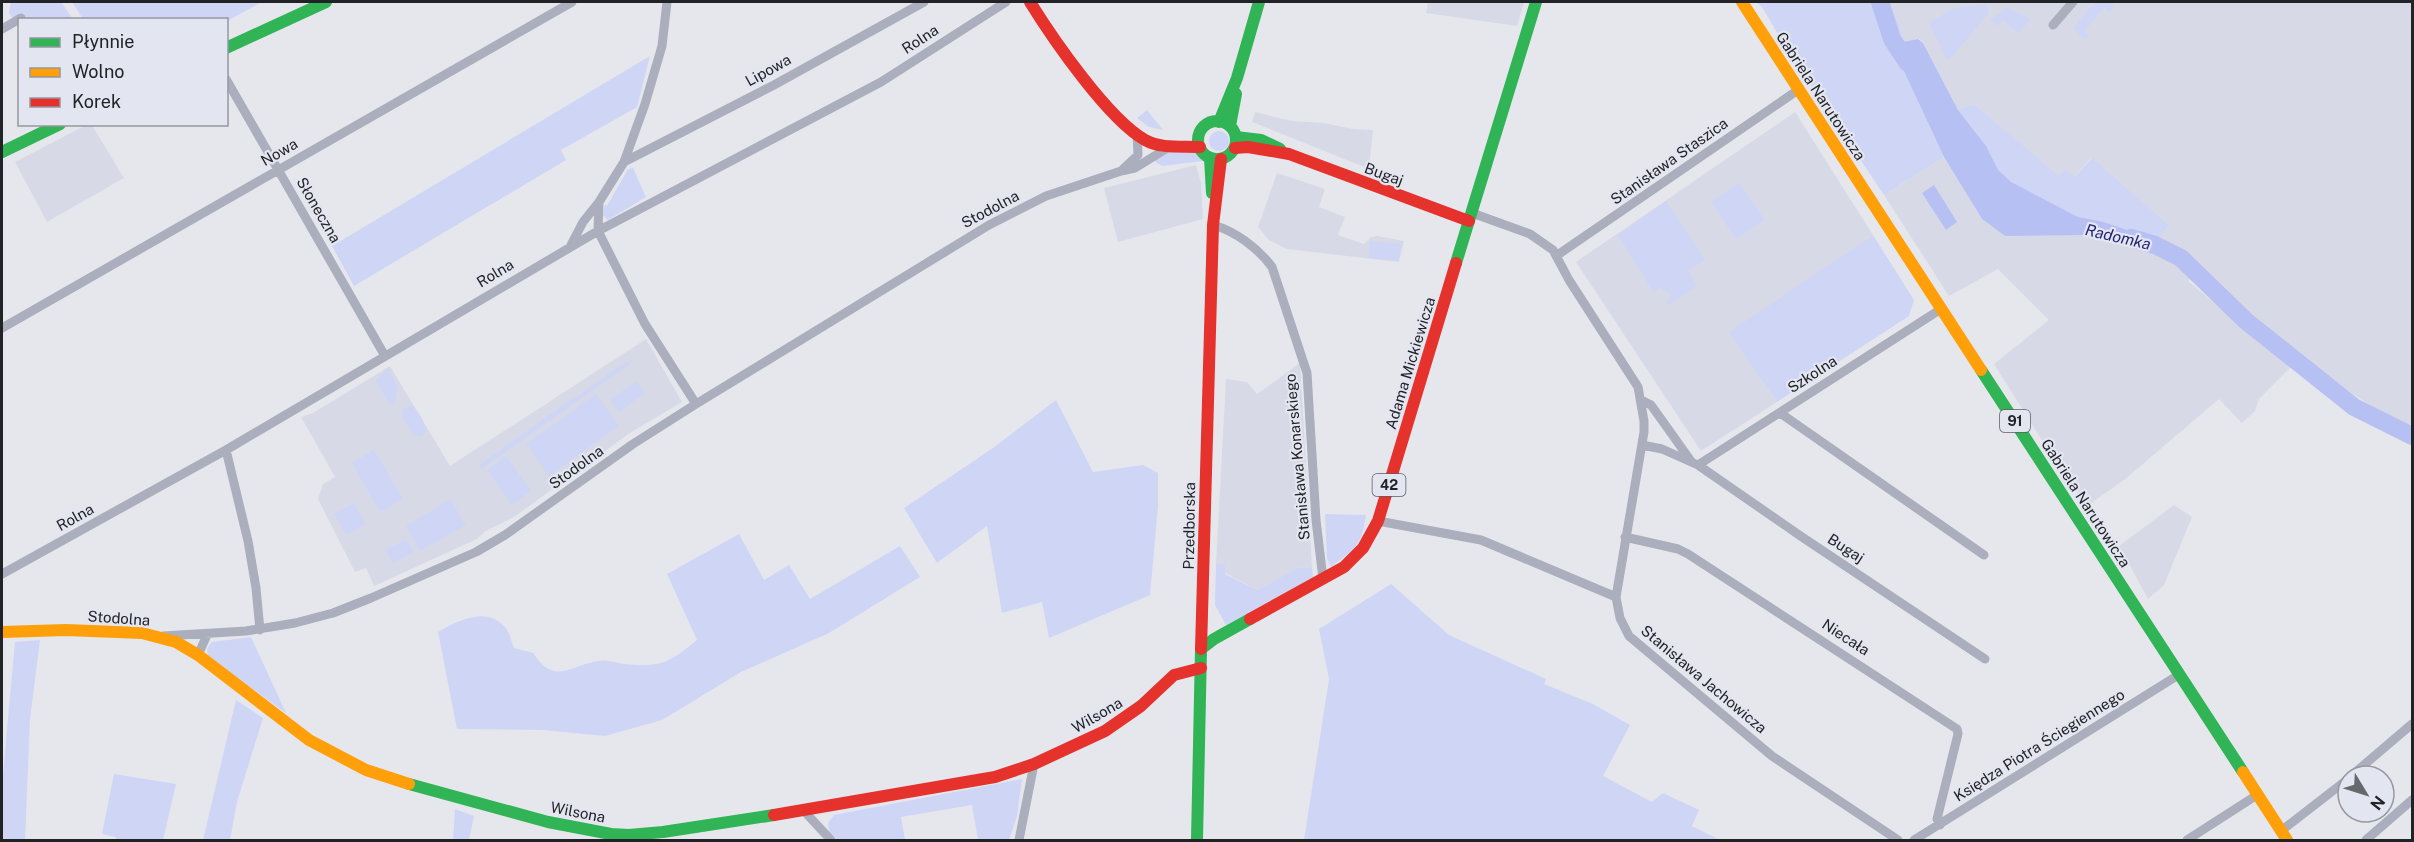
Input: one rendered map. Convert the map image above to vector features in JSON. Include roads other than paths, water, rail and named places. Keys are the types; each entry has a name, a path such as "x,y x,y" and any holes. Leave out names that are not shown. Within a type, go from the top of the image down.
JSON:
{"street":[{"path":"228,47 326,2"},
{"name":"Nowa","path":"2,328 572,2"},
{"path":"570,247 583,222 599,202 624,162 645,104 662,46 666,2"},
{"name":"Lipowa","path":"624,162 774,85 924,2"},
{"name":"Rolna","path":"2,574 226,450 598,231 881,82 995,4 1006,2"},
{"path":"1030,2 1088,81 1121,120 1137,134 1150,142 1169,147 1200,141"},
{"path":"1137,134 1178,139 1193,138 1200,141 1216,158 1227,156 1237,78 1259,2"},
{"name":"Adama Mickiewicza","path":"1201,649 1214,639 1323,579 1355,557 1368,542 1378,521 1536,2"},
{"name":"Gabriela Narutowicza","path":"1742,2 2284,836"},
{"path":"2053,25 2073,2"},
{"path":"2,29 18,20"},
{"name":"Słoneczna","path":"228,83 385,356"},
{"name":"Stanisława Staszica","path":"1557,256 1798,90"},
{"path":"2,152 56,126"},
{"path":"1200,141 1205,126 1230,133"},
{"name":"Bugaj","path":"1230,133 1271,144 1289,154 1471,217 1530,234 1547,244 1557,256 1569,280 1629,371 1638,387 1641,400 1651,405 1695,463"},
{"path":"1121,171 1138,154 1137,134"},
{"name":"Stodolna","path":"2,633 66,630 142,633 158,636 207,635 260,630 333,613 476,552 505,535 633,444 989,225 1046,196 1143,165 1169,147"},
{"name":"Przedborska","path":"1197,840 1216,158"},
{"path":"599,202 598,231 645,324 696,404"},
{"name":"Stanisława Konarskiego","path":"1213,219 1265,257 1272,267 1304,363 1309,386 1316,520 1323,579"},
{"name":"Szkolna","path":"1695,463 1780,413 1941,309"},
{"name":"Stanisława Jachowicza","path":"1641,400 1644,421 1642,445 1616,597 1620,618 1629,636 1772,756 1898,840"},
{"path":"1780,413 1984,555"},
{"name":"Bugaj","path":"1642,445 1662,449 1695,463 1985,658"},
{"path":"226,450 251,560 260,630"},
{"path":"1378,521 1470,536 1616,597"},
{"name":"Niecała","path":"1625,537 1678,549 1688,554 1952,724 1958,734 1937,819 1940,825"},
{"path":"198,655 207,635"},
{"name":"Wilsona","path":"158,636 176,642 198,655 309,740 349,762 411,785 548,822 611,834 629,835 804,811 995,777 1034,764 1122,721 1142,706 1174,675 1201,668"},
{"name":"Księdza Piotra Ściegiennego","path":"1914,840 2180,675"},
{"path":"2365,764 2412,724"},
{"path":"1019,840 1034,764"},
{"path":"2284,836 2336,790"},
{"path":"2187,840 2258,795"},
{"path":"2366,840 2412,800"},
{"path":"804,811 831,840"}],"water":[{"path":"1918,39 1923,43 1958,110 1986,146 1998,170 2011,182 2078,217 2104,222 2157,240 2150,248 2096,235 2005,236 1982,219 1944,157 1895,52 1896,43"},
{"path":"1934,185 1957,222 1946,230 1922,193"}],"waterway":[{"name":"Radomka","path":"1880,2 1892,39 1907,62"},
{"name":"Radomka","path":"2131,238 2155,245 2181,258 2246,321 2354,407 2412,436"}]}
